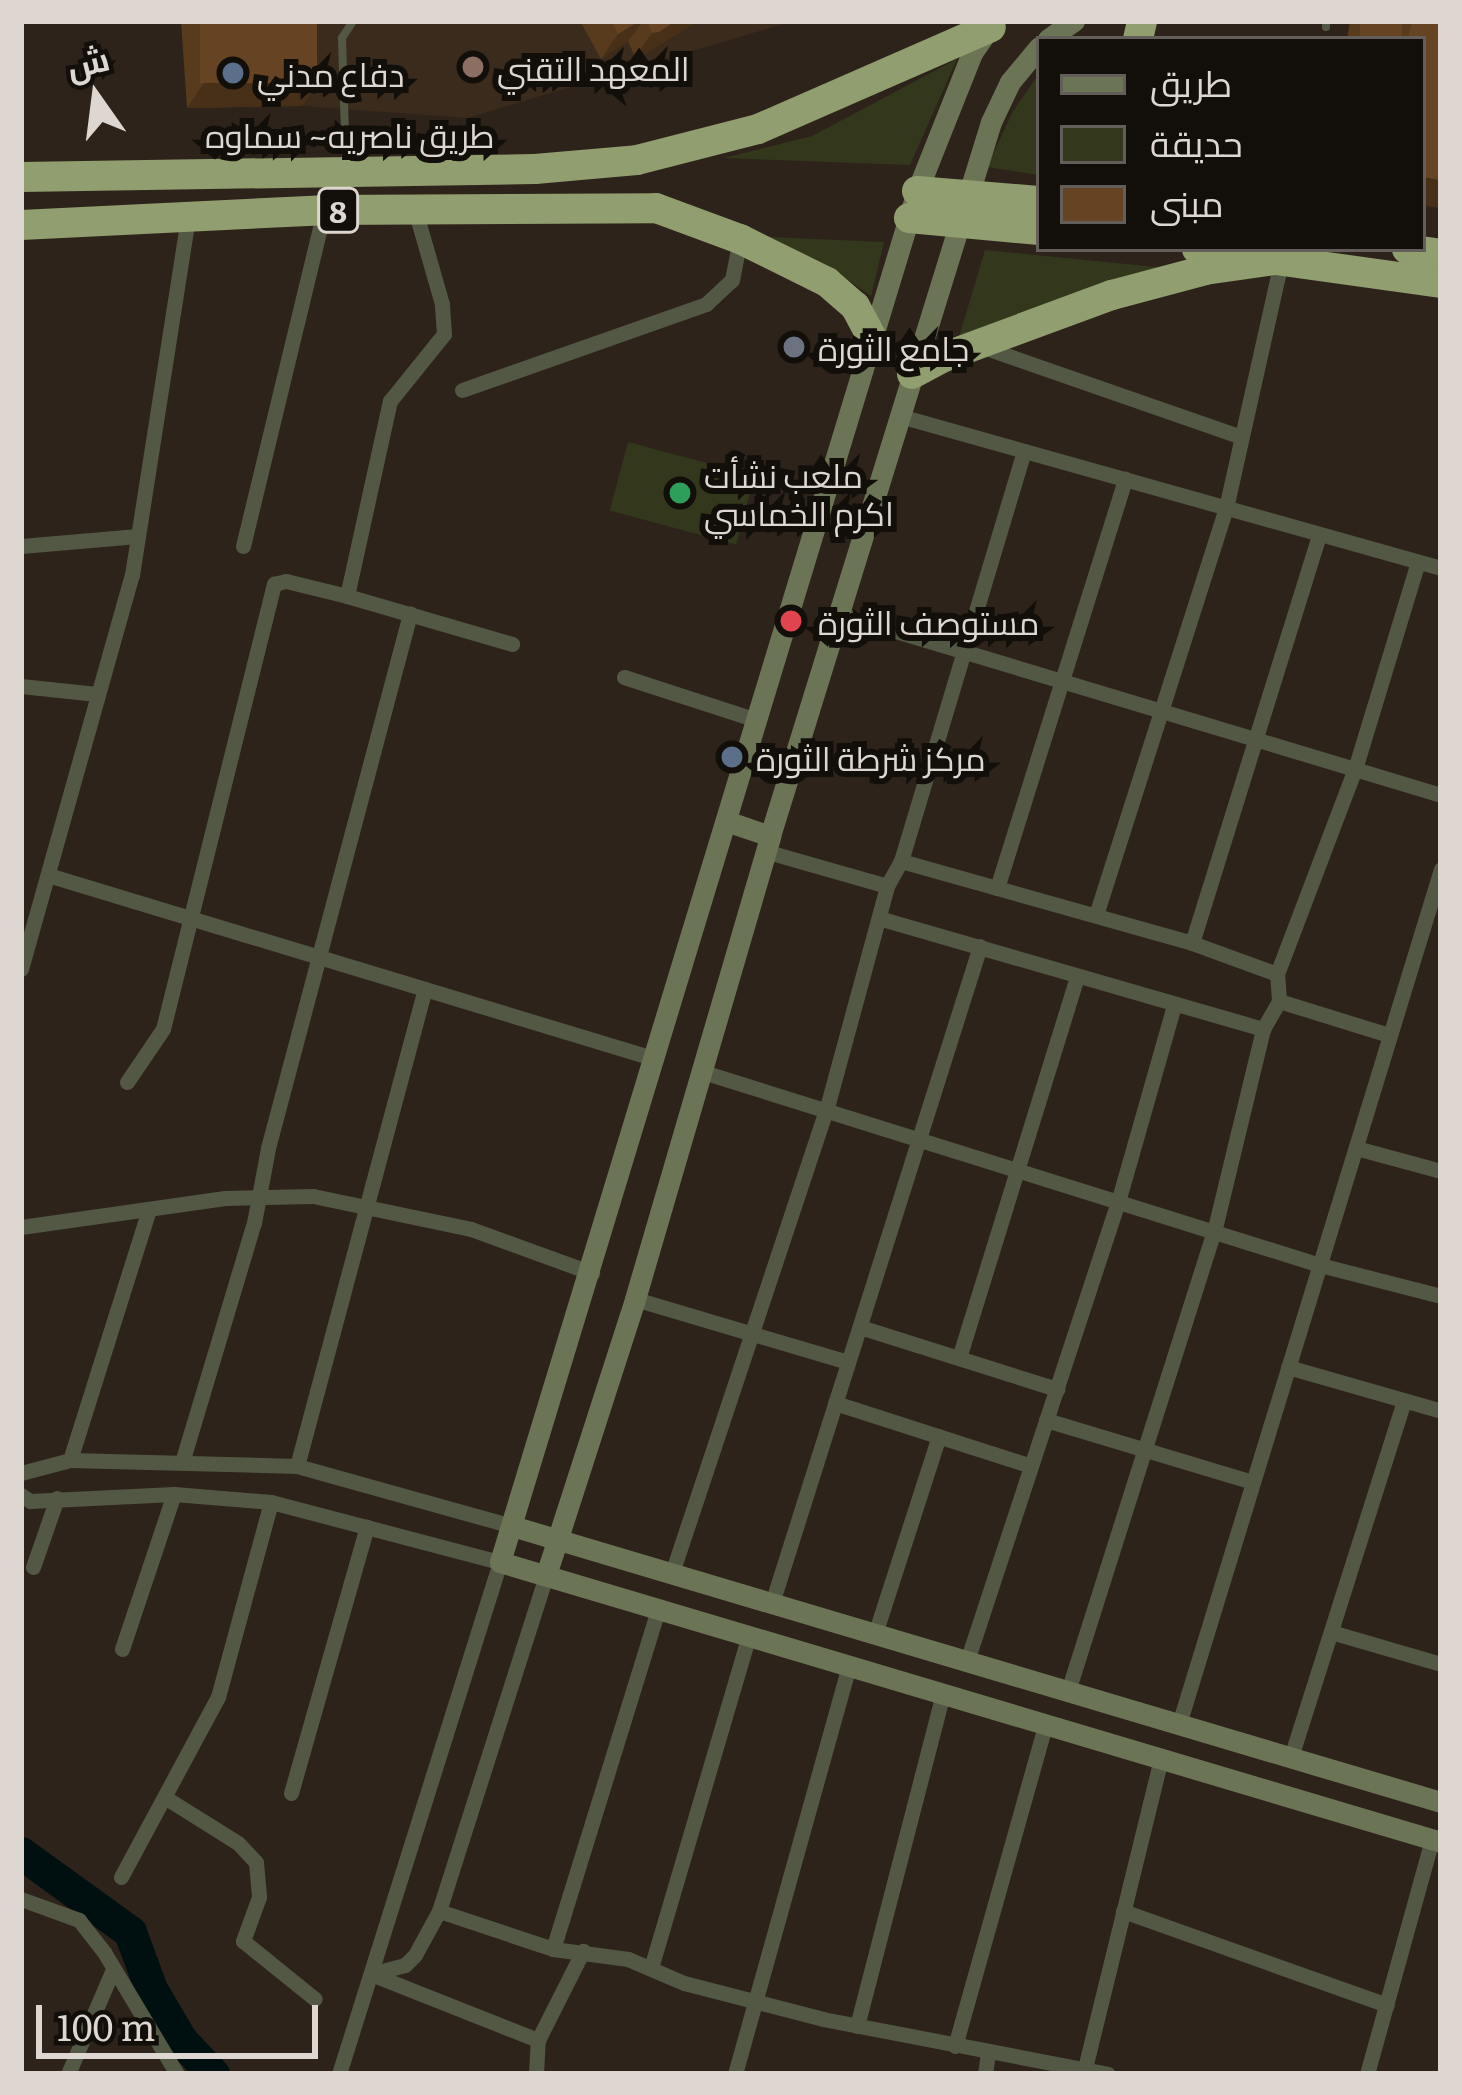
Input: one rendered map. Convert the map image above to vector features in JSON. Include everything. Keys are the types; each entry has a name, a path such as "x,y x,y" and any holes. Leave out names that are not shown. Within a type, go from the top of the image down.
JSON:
{"highway":[{"name":"طريق ناصريه~ سماوه","path":"21,177 219,170 535,169 638,160 758,129 993,23"},
{"path":"204,216 219,170"},
{"path":"913,204 965,207 1036,201"},
{"path":"965,207 1036,229"},
{"name":"8","path":"21,225 324,210 656,208 740,239"},
{"path":"740,239 827,282 855,306 871,336"},
{"path":"1222,252 1441,284"},
{"path":"912,374 976,345 1154,283 1281,259"}],"street":[{"path":"339,2074 592,1273 913,204 972,53 993,23"},
{"path":"371,1974 405,1965 439,1911 635,1298 965,207 1000,101 1036,51"},
{"path":"243,546 324,210"},
{"path":"346,596 390,401 444,334 442,304 415,210"},
{"path":"21,969 132,575 176,323 204,216"},
{"path":"462,390 706,304 732,280 740,239"},
{"path":"1096,915 1226,508 1281,259"},
{"path":"976,345 1241,437"},
{"path":"900,416 1441,568"},
{"path":"672,1573 826,1111 882,919 887,886 902,861 1024,451"},
{"path":"998,889 1125,479"},
{"path":"1192,943 1319,534"},
{"path":"21,546 138,536"},
{"path":"1068,1691 1214,1232 1263,1029 1279,1001 1277,974 1355,769 1418,562"},
{"path":"127,1082 163,1029 271,590 286,580 512,644"},
{"path":"183,1459 260,1196 410,614"},
{"path":"839,614 1441,795"},
{"path":"624,677 756,720"},
{"path":"21,686 97,694"},
{"path":"726,821 769,844 887,886"},
{"path":"902,861 1192,943 1277,974"},
{"path":"1179,1724 1389,1034 1434,914 1441,869"},
{"path":"48,875 656,1059"},
{"path":"882,919 1263,1029"},
{"path":"772,1603 980,946"},
{"path":"959,1358 1077,976"},
{"path":"297,1466 425,989"},
{"path":"1279,1001 1389,1034"},
{"path":"967,1661 1118,1202 1174,1006"},
{"path":"703,1072 1320,1265 1441,1296"},
{"path":"1356,1148 1441,1171"},
{"path":"21,1227 260,1196 364,1204 471,1229 592,1273"},
{"path":"70,1460 149,1209"},
{"path":"635,1298 848,1362"},
{"path":"860,1327 1057,1389"},
{"path":"1288,1367 1441,1411"},
{"path":"1291,1757 1404,1400"},
{"path":"835,1403 1031,1466"},
{"path":"1046,1420 1253,1482"},
{"path":"875,1634 939,1436"},
{"path":"21,1473 70,1460 183,1459 297,1466 1441,1802"},
{"path":"122,1649 174,1494"},
{"path":"21,1495 30,1501 174,1494 272,1502 546,1575 1437,1841 1367,2074"},
{"path":"32,1567 57,1498"},
{"path":"122,1877 218,1697 272,1502"},
{"path":"291,1793 367,1527"},
{"path":"553,1949 658,1610"},
{"path":"1331,1632 1441,1664"},
{"path":"651,1967 748,1636"},
{"path":"735,2074 849,1666"},
{"path":"857,2026 943,1694"},
{"path":"955,2046 1045,1724"},
{"path":"1085,2068 1161,1759"},
{"path":"166,1798 238,1843 256,1862 259,1898 243,1941 315,1999"},
{"path":"21,1899 79,1920 104,1952 177,2074"},
{"path":"439,1911 553,1949 651,1967 684,1983 757,2002 1108,2074"},
{"path":"1124,1911 1387,2005"},
{"path":"536,2074 538,2040 583,1952"},
{"path":"68,2074 112,1972"},
{"path":"371,1974 538,2040"},
{"path":"985,2074 988,2052"}],"lane":[{"path":"346,172 342,38 353,21"}],"shaded area":[{"name":"المعهد التقني","path":"299,21 793,21 467,118 302,106"}],"green space":[{"path":"957,59 910,165 724,158 812,136"},
{"path":"1036,78 1036,175 987,167 1013,111"},
{"path":"769,237 884,242 871,296 825,264"},
{"path":"985,250 1166,268 959,337"},
{"name":"ملعب نشأت اكرم الخماسي","path":"628,442 755,476 736,544 610,511"}],"building":[{"path":"200,21 317,21 317,83 200,83"},
{"path":"611,21 639,21 618,34"},
{"path":"647,21 676,21 652,33"},
{"path":"1360,21 1402,21 1402,36 1360,36"},
{"path":"1412,21 1441,21 1441,180 1426,178 1426,36 1409,36"}],"waterway":[{"path":"21,1853 130,1932 151,1989 181,2040 213,2074"}],"place":[{"name":"المعهد التقني","path":"473,67"},
{"name":"دفاع مدني","path":"233,73"},
{"name":"جامع الثورة","path":"794,347"},
{"name":"ملعب نشأت اكرم الخماسي","path":"680,493"},
{"name":"مستوصف الثورة","path":"791,621"},
{"name":"مركز شرطة الثورة","path":"732,757"}]}
